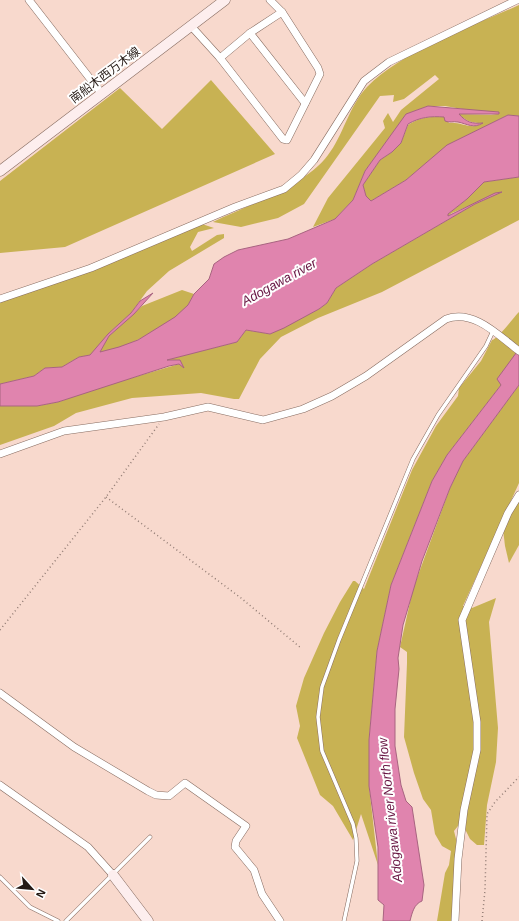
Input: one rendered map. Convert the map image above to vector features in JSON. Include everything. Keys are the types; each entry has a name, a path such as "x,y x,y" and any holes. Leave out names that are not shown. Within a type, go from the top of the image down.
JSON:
{"main road":[{"name":"南船木西万木線","path":"0,171 225,0"},
{"path":"113,875 148,921"}],"street":[{"path":"29,0 102,94"},
{"path":"191,26 220,58 283,139 287,140 320,74 318,68 282,12 270,0"},
{"path":"0,299 91,268 235,207 284,189 301,175 314,160 364,81 389,62 517,0"},
{"path":"220,58 250,33 282,12"},
{"path":"250,33 305,103"},
{"path":"0,454 64,431 164,417 208,407 263,420 303,409 332,396 366,376 446,319 456,316 465,316 476,320 519,351"},
{"path":"455,921 458,859 464,810 477,750 477,722 462,620 508,513 519,495"},
{"path":"0,693 74,747 148,791 156,795 170,796 185,783 246,826 236,841 235,846 254,870 262,894 279,917 280,921"},
{"path":"0,785 88,848 113,875"}],"lane":[{"path":"344,921 356,861 356,838 353,824 322,751 318,717 322,687 339,640 413,459 438,415 486,346 493,331"},
{"path":"66,921 150,837"},
{"path":"0,877 30,907 58,921"}],"path":[{"path":"0,630 106,497 164,417"},
{"path":"106,497 241,598 301,648"},
{"path":"482,921 485,890 487,814 496,802 519,778"}],"shaded area":[{"path":"519,5 519,116 508,115 448,145 406,180 371,201 366,196 363,185 380,160 392,152 401,143 408,125 412,122 430,117 445,117 449,123 474,126 482,123 469,121 458,114 497,115 445,106 428,106 407,114 365,171 353,200 335,219 313,227 328,198 385,128 383,121 388,113 393,122 401,110 439,79 435,75 404,99 393,102 394,95 380,96 304,204 278,218 241,227 213,222 290,186 305,177 318,166 328,155 338,139 355,103 367,87 382,74 399,62 439,40"},
{"path":"211,80 275,154 65,247 0,253 0,181 120,88 162,129"},
{"path":"519,177 519,220 382,292 318,318 281,337 260,359 239,399 201,393 132,398 76,413 54,426 0,445 0,406 37,406 58,402 101,387 179,364 180,360 166,361 173,358 237,342 246,330 270,334 319,309 327,303 336,288 372,264 475,204 500,193 452,213 448,216 448,214 467,199 484,182"},
{"path":"193,221 214,228 198,232 190,247 192,251 217,235 224,234 224,238 169,271 147,291 131,313 108,334 91,355 79,357 62,367 45,368 34,376 0,384 0,299 89,266"},
{"path":"182,290 194,294 188,305 172,320 133,342 108,351 99,352 109,336 142,306"},
{"path":"519,312 519,349 501,385 447,455 432,481 391,585 377,651 369,740 369,786 378,865 361,814 353,840 333,806 320,795 297,738 300,726 296,706 304,678 340,602 353,581 364,589 412,470 436,426 458,396 459,388 481,361 492,340 502,332"},
{"path":"519,385 519,483 463,606 472,608 496,598 489,622 498,728 496,762 487,805 484,845 477,845 470,839 465,829 458,826 454,831 457,843 452,921 437,921 445,873 449,865 451,851 442,846 435,834 431,810 423,799 404,737 407,652 400,647 413,589 450,488 463,461","holes":["480,738 478,765 472,763 475,748"]},
{"path":"519,498 519,545 509,563 503,529"}],"water":[{"name":"Adogawa river","path":"428,106 499,112 499,114 459,114 470,122 483,123 476,126 470,126 458,122 447,122 445,121 444,117 421,118 408,124 401,143 392,152 380,160 363,185 366,196 371,201 406,180 447,145 508,115 519,116 519,177 484,182 467,199 448,214 448,216 495,193 502,192 475,204 372,264 336,288 327,303 319,309 284,328 270,334 246,330 237,342 167,360 180,360 184,368 179,364 169,366 58,402 37,406 0,406 0,384 34,376 45,368 62,367 79,357 90,355 108,334 131,313 140,301 153,293 134,314 109,336 100,352 138,340 175,317 188,305 194,294 209,279 214,264 224,257 238,250 288,239 335,219 353,200 365,171 406,114"},
{"name":"Adogawa river North flow","path":"519,349 519,385 463,461 450,488 422,561 403,625 398,658 399,669 395,709 395,746 401,785 406,801 412,807 424,885 422,901 415,907 410,921 383,921 384,905 378,900 378,847 369,786 369,740 377,651 391,585 432,481 447,455 501,385 497,379"}]}
